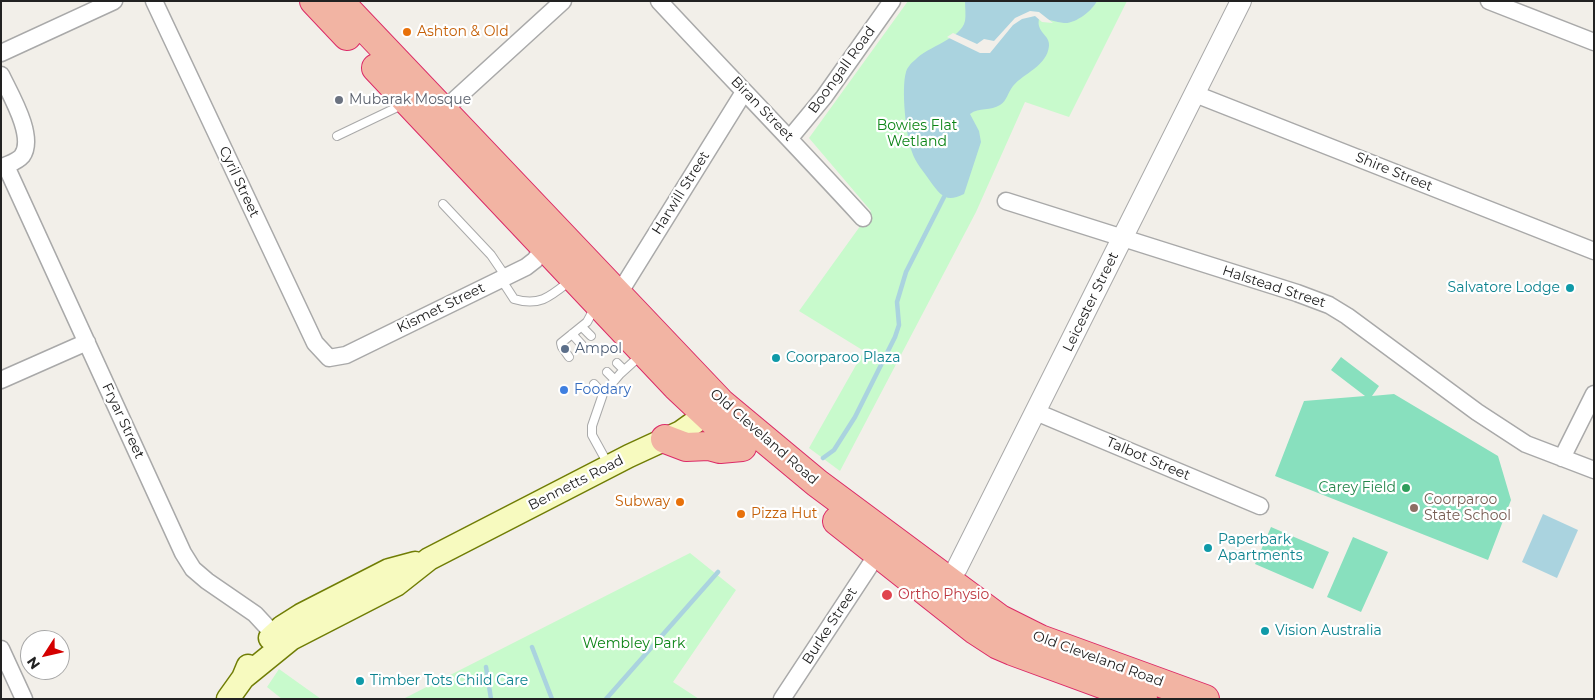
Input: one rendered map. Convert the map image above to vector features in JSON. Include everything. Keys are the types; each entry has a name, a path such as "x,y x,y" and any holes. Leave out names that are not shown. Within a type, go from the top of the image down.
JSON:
{"highway":[{"name":"Old Cleveland Road","path":"314,1 408,102 435,117 714,409 742,446 878,553 1023,632 1205,699"},
{"name":"Old Cleveland Road","path":"339,1 544,247 574,278 607,298 644,352 714,409 810,477 941,589 987,638 998,645 1032,659 1144,699"},
{"path":"665,439 686,447 710,446 720,449 742,446"}],"main road":[{"name":"Bennetts Road","path":"228,699 243,678 278,639 307,630 396,585 428,559 609,466 681,432 714,409"}],"street":[{"path":"1,54 114,1"},
{"name":"Cyril Street","path":"154,1 315,343 330,358"},
{"path":"435,117 563,1"},
{"name":"Biran Street","path":"659,1 790,138 863,218"},
{"name":"Boongall Road","path":"790,138 824,97 892,1"},
{"name":"Leicester Street","path":"941,589 960,562 1240,1"},
{"path":"1489,1 1594,42"},
{"path":"1,75 25,129 27,143 22,155 3,167"},
{"name":"Harwill Street","path":"607,298 744,92"},
{"name":"Shire Street","path":"1195,94 1594,251"},
{"name":"Fryar Street","path":"3,167 87,342 183,553 193,569 207,582 251,610 278,639"},
{"name":"Halstead Street","path":"1006,201 1298,293 1329,305 1347,316 1477,412 1526,444 1594,470"},
{"name":"Kismet Street","path":"330,358 346,355 530,264 544,247"},
{"path":"1,380 87,342"},
{"path":"1562,458 1594,394"},
{"name":"Talbot Street","path":"1036,412 1260,506"},
{"name":"Burke Street","path":"782,699 878,553"},
{"path":"1,649 24,699"}],"lane":[{"path":"337,136 408,102"},
{"path":"443,204 491,255 514,299 522,302 546,299 574,278"},
{"path":"569,357 562,347 562,343 582,326 607,298"},
{"path":"582,326 591,336"},
{"path":"572,334 582,345"},
{"path":"609,466 596,444 591,430 603,394 624,370 644,352"},
{"path":"617,363 624,370"},
{"path":"607,372 615,380"},
{"path":"594,384 603,394"}],"green space":[{"name":"Bowies Flat Wetland","path":"908,1 1127,1 1069,117 1025,102 976,212 840,471 809,448 864,351 799,311 871,211 809,138"},
{"name":"Carey Field","path":"1341,357 1379,386 1372,396 1394,394 1498,456 1511,500 1488,560 1275,476 1304,401 1365,396 1331,370"},
{"path":"1271,527 1329,552 1313,589 1255,564"},
{"path":"1353,537 1388,552 1361,612 1327,597"},
{"name":"Wembley Park","path":"690,553 736,590 673,682 699,699 403,699"},
{"path":"279,669 321,699 282,699 267,687"}],"water":[{"path":"965,1 1097,1 1087,13 1068,23 1039,18 1040,29 1049,43 1044,59 1013,86 1002,103 996,107 977,110 970,114 979,131 981,142 964,194 948,198 944,197 934,186 913,156 908,135 904,89 906,72 909,66 921,55 951,38 962,27 965,21"},
{"path":"1543,514 1578,530 1557,578 1522,562"}],"pier":[{"path":"1030,11 1039,12 1053,23 1042,22 1035,16 1022,19 1013,25 990,53 980,53 947,37 953,33 977,44 984,39 994,41 1015,18"}],"waterway":[{"path":"823,458 834,450 855,417 895,337 899,325 897,302 906,272 944,197"},
{"path":"606,699 718,572"},
{"path":"532,647 552,699"},
{"path":"486,667 491,699"}],"place":[{"name":"Ashton & Old","path":"407,32"},
{"name":"Mubarak Mosque","path":"339,100"},
{"name":"Salvatore Lodge","path":"1570,288"},
{"name":"Ampol","path":"565,349"},
{"name":"Coorparoo Plaza","path":"776,358"},
{"name":"Foodary","path":"564,390"},
{"name":"Carey Field","path":"1406,488"},
{"name":"Subway","path":"680,502"},
{"name":"Coorparoo State School","path":"1414,508"},
{"name":"Pizza Hut","path":"741,514"},
{"name":"Paperbark Apartments","path":"1208,548"},
{"name":"Ortho Physio","path":"887,595"},
{"name":"Vision Australia","path":"1265,631"},
{"name":"Timber Tots Child Care","path":"360,681"}]}
